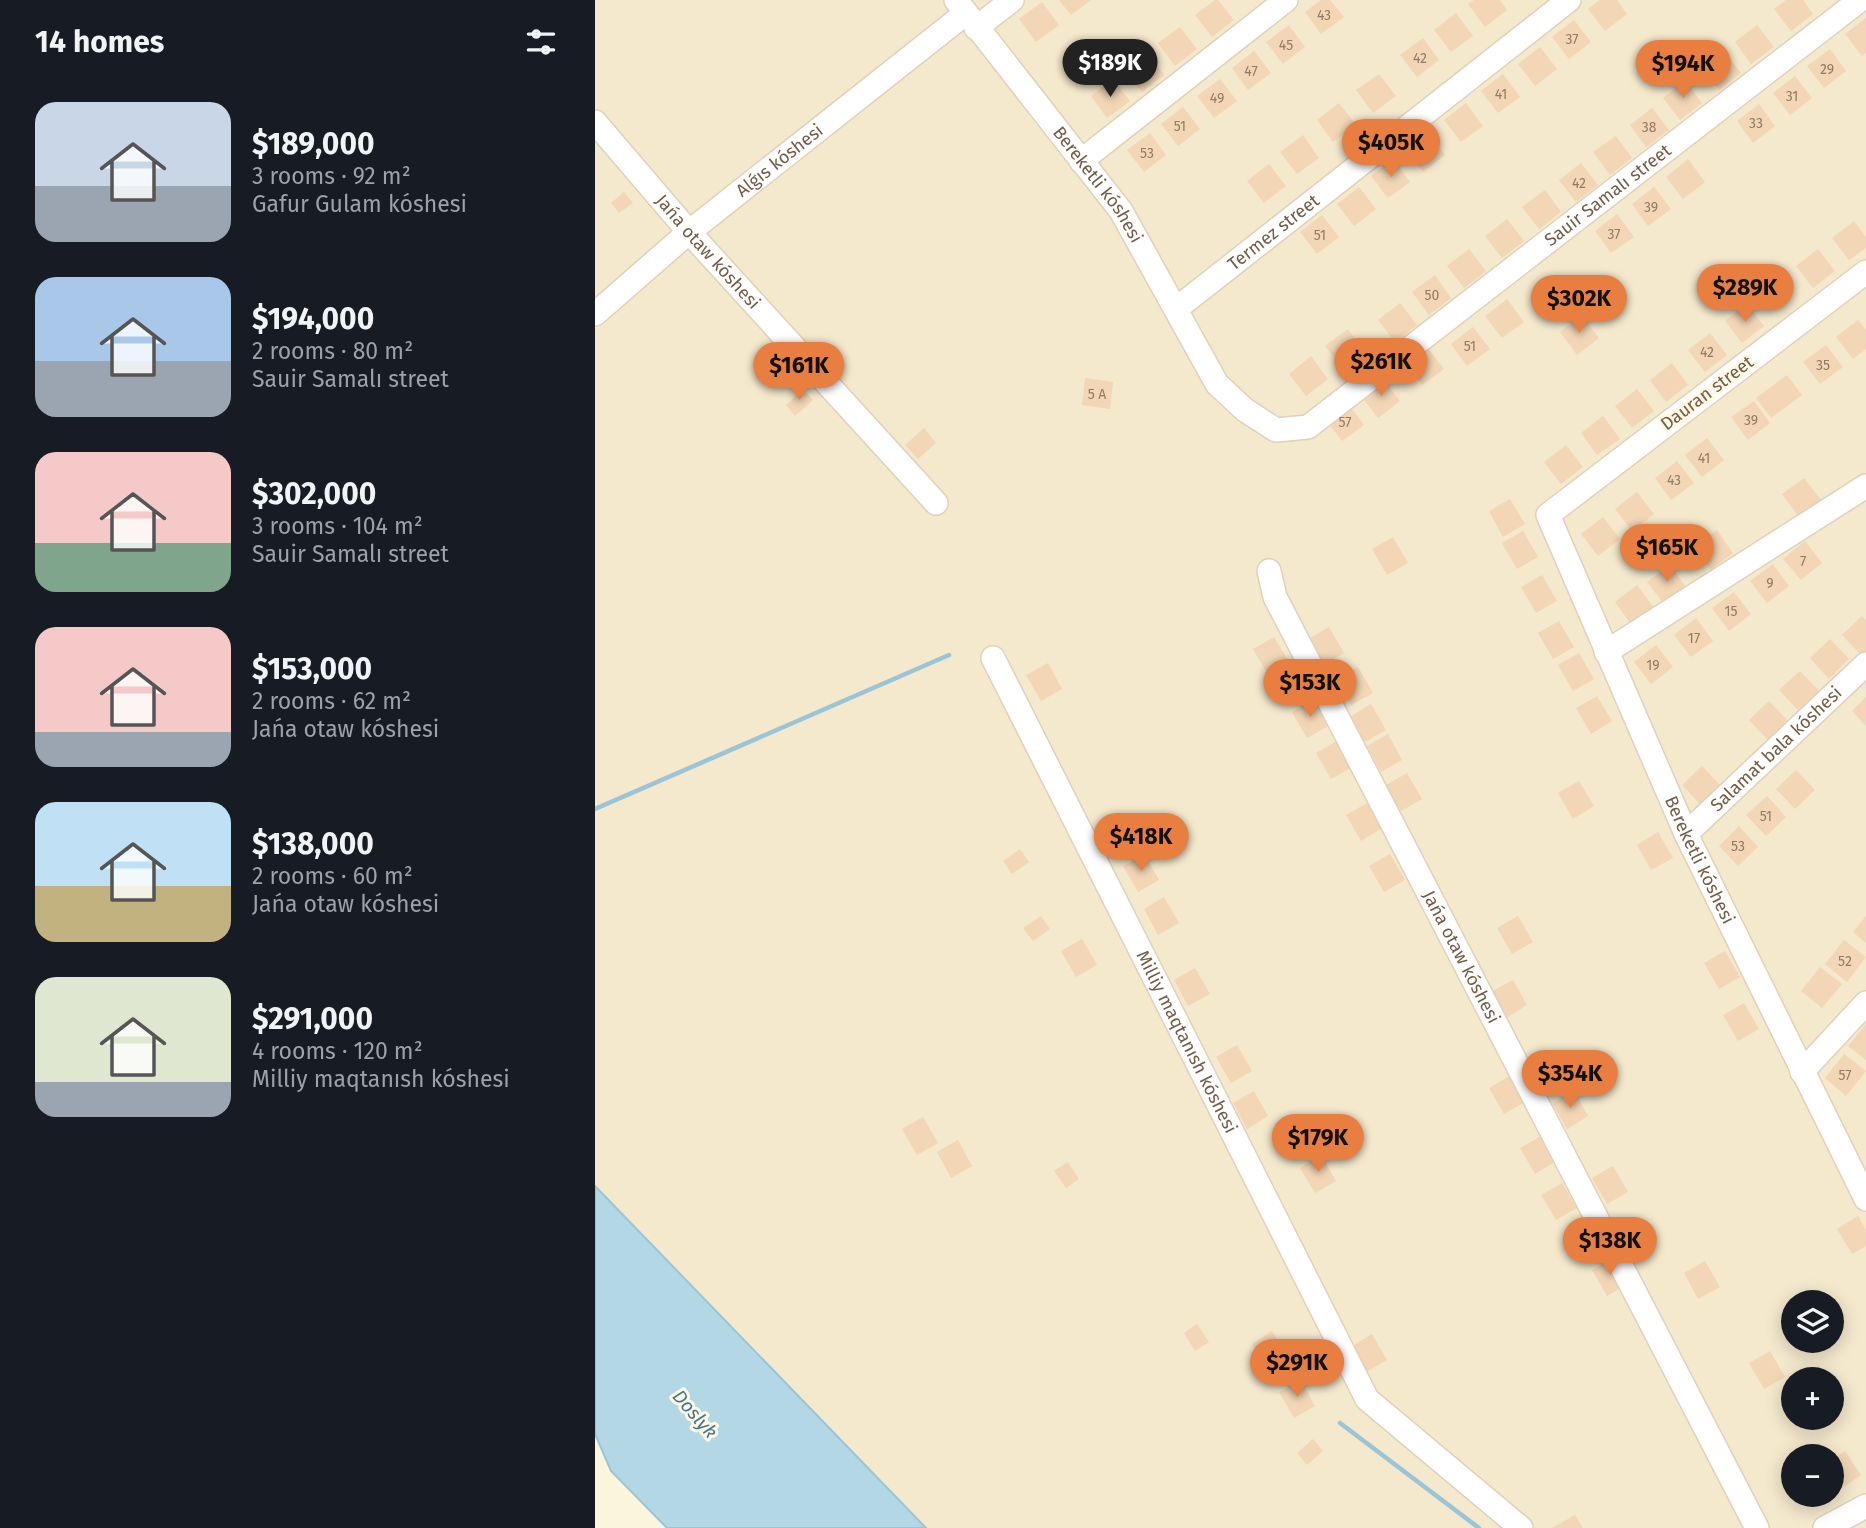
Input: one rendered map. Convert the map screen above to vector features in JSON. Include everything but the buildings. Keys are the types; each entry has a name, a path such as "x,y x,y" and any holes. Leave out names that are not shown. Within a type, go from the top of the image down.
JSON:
{"street":[{"name":"Alǵıs kóshesi","path":"595,314 688,232 966,14 1012,0"},
{"path":"1081,161 1286,0"},
{"name":"Termez street","path":"1176,309 1569,0"},
{"name":"Sauir Samalı street","path":"1217,384 1245,410 1276,430 1308,427 1860,0"},
{"name":"Bereketli kóshesi","path":"966,14 1121,211 1217,384"},
{"name":"Jańa otaw kóshesi","path":"595,122 688,232 936,503"},
{"name":"Dauran street","path":"1548,515 1866,272"},
{"path":"1606,652 1866,486"},
{"name":"Bereketli kóshesi","path":"1548,515 1686,834 1866,1199"},
{"name":"Jańa otaw kóshesi","path":"1269,571 1275,597 1757,1528"},
{"name":"Milliy maqtanısh kóshesi","path":"993,658 1367,1399 1521,1528"},
{"name":"Salamat bala kóshesi","path":"1686,834 1866,664"},
{"path":"1802,1072 1866,1003"},
{"path":"1825,1528 1866,1506"}],"shaded area":[{"path":"595,0 1866,0 1866,1528 843,1528 595,1256"}],"water":[{"name":"Doslyk","path":"595,1186 926,1528 667,1528 611,1471 595,1434"}],"waterway":[{"path":"595,809 949,655"},
{"path":"1340,1423 1479,1528"}]}
